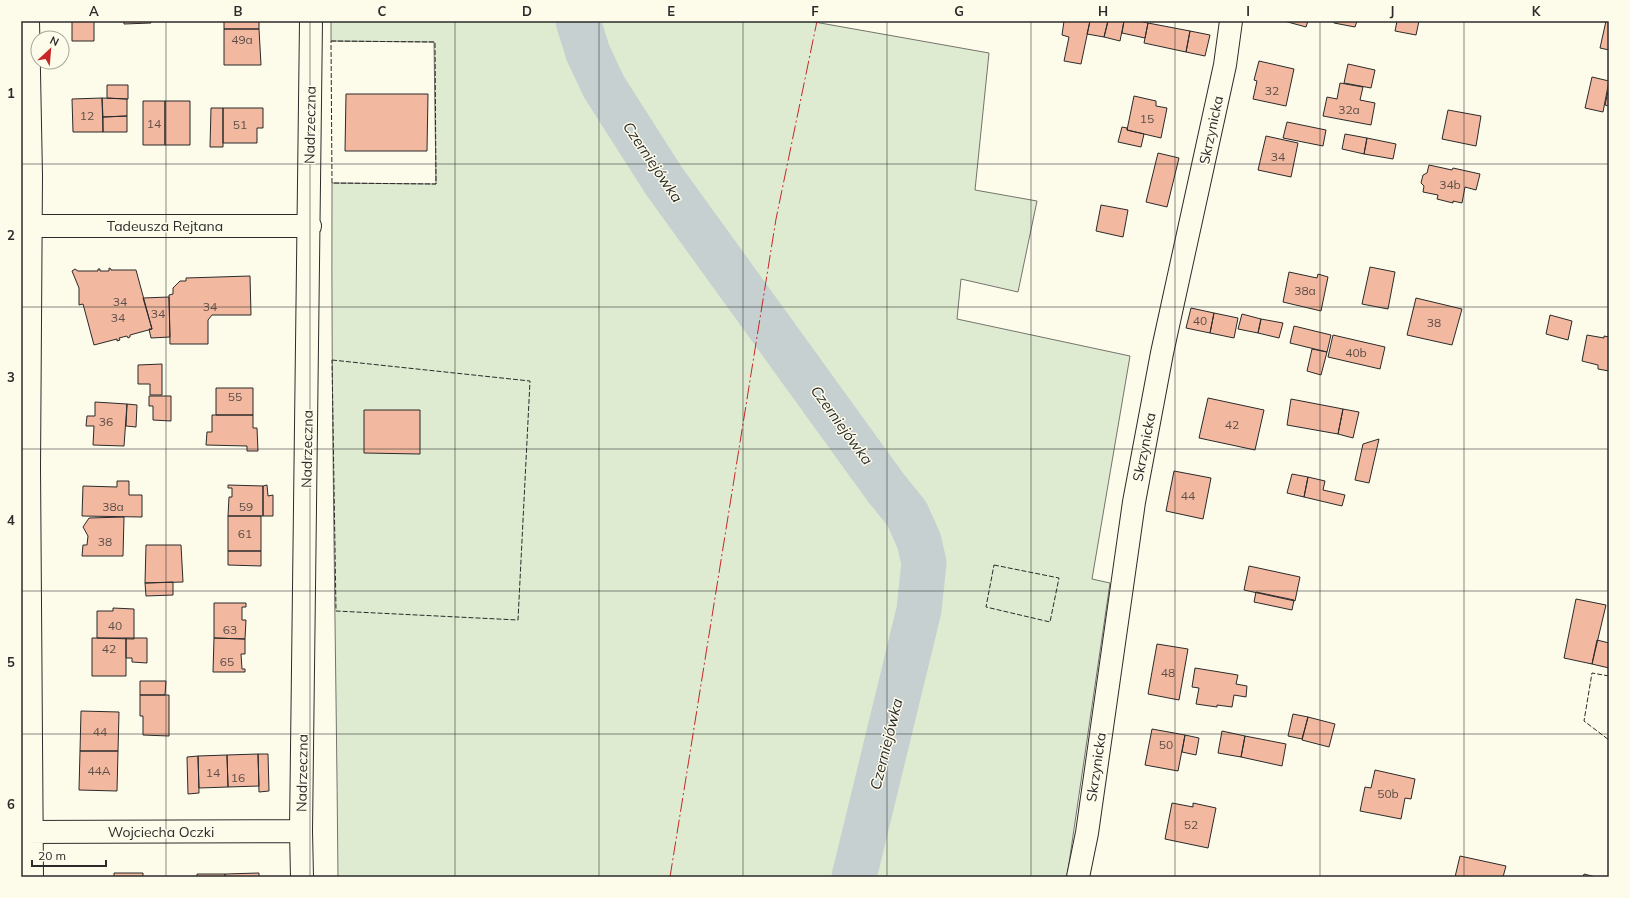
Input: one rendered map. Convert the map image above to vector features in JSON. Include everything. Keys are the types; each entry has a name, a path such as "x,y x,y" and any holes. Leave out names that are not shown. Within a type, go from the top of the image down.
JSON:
{"street":[{"path":"28,21 25,467 26,832 32,877"},
{"name":"Nadrzeczna","path":"302,877 301,831 310,226 311,21"},
{"name":"Skrzynicka","path":"1078,877 1087,833 1134,502 1162,353 1225,65 1231,21"},
{"name":"Tadeusza Rejtana","path":"26,226 310,226"},
{"name":"Wojciecha Oczki","path":"26,832 301,831"}],"green space":[{"path":"331,21 809,21 989,53 975,190 1037,201 1018,292 961,279 957,319 1130,356 1092,579 1110,583 1067,877 338,877 333,444 332,183 436,184 434,42 331,41"}],"building":[{"path":"72,21 94,21 94,41 72,41"},
{"path":"124,21 151,21 151,23 124,24"},
{"path":"224,21 259,21 259,29 224,29"},
{"path":"1064,21 1090,21 1081,64 1064,61 1069,37 1062,35"},
{"path":"1090,21 1108,21 1104,37 1087,34"},
{"path":"1108,21 1124,21 1120,41 1104,37"},
{"path":"1124,21 1140,21 1148,23 1145,38 1122,33"},
{"path":"1284,21 1308,21 1306,27"},
{"path":"1334,21 1357,21 1355,27 1334,23"},
{"path":"1397,21 1419,21 1416,35 1395,31"},
{"path":"1606,21 1609,21 1609,50 1600,48"},
{"path":"1148,23 1190,31 1186,52 1144,43"},
{"path":"224,29 259,29 261,65 224,65"},
{"path":"1190,31 1210,35 1205,56 1186,52"},
{"path":"1259,61 1294,69 1286,106 1253,99 1257,81 1254,80"},
{"path":"1348,64 1375,70 1371,88 1344,83"},
{"path":"1592,77 1609,81 1603,112 1585,108"},
{"path":"1340,83 1363,87 1360,100 1375,103 1371,125 1323,116 1327,97 1337,99"},
{"path":"107,85 128,85 128,99 107,98"},
{"path":"1609,87 1609,106 1605,105"},
{"path":"346,94 428,94 427,151 345,151"},
{"path":"1134,96 1156,101 1156,106 1167,108 1161,138 1127,130"},
{"path":"102,98 127,99 127,116 103,117"},
{"path":"102,98 103,132 73,132 72,99"},
{"path":"143,101 165,101 165,145 143,145"},
{"path":"165,101 190,101 190,145 165,145"},
{"path":"211,108 223,108 223,147 210,147"},
{"path":"223,108 263,108 263,128 257,128 257,143 223,143"},
{"path":"1448,110 1481,116 1476,146 1442,139"},
{"path":"127,116 127,132 103,132 103,117"},
{"path":"1287,122 1326,130 1323,146 1283,138"},
{"path":"1122,127 1127,128 1127,130 1144,134 1141,147 1118,142"},
{"path":"1345,134 1367,138 1364,154 1342,149"},
{"path":"1266,136 1298,143 1291,177 1258,170"},
{"path":"1367,138 1396,144 1393,159 1364,154"},
{"path":"1158,153 1179,158 1167,207 1146,202"},
{"path":"1429,165 1452,170 1453,168 1480,174 1476,190 1465,187 1462,203 1453,201 1453,203 1437,199 1438,195 1423,192 1424,186 1421,183 1423,175 1427,173"},
{"path":"1101,205 1128,210 1123,237 1096,231"},
{"path":"1370,267 1395,272 1388,309 1362,304"},
{"path":"109,268 111,270 136,270 152,329 130,335 128,338 127,336 119,338 120,340 117,341 117,339 94,345 83,304 79,305 79,288 72,271 75,269 78,271 98,271 98,269 100,269 100,271 109,271"},
{"path":"1289,272 1317,278 1318,274 1328,277 1321,311 1283,302"},
{"path":"250,276 251,315 212,315 208,320 208,344 170,344 169,295 173,294 173,288 180,281 186,281 186,278"},
{"path":"169,297 170,337 151,338 149,329 152,329 143,298"},
{"path":"1416,298 1462,309 1452,345 1407,335"},
{"path":"1191,308 1214,313 1210,333 1186,328"},
{"path":"1214,313 1238,318 1234,338 1210,333"},
{"path":"1242,314 1261,319 1258,333 1238,329"},
{"path":"1550,315 1572,321 1568,340 1546,334"},
{"path":"1261,319 1283,323 1279,338 1258,333"},
{"path":"1294,326 1331,335 1327,352 1290,343"},
{"path":"1333,335 1385,347 1380,369 1328,357"},
{"path":"1587,335 1604,338 1604,336 1609,337 1609,371 1598,369 1598,365 1582,361"},
{"path":"1312,349 1327,352 1321,375 1307,371"},
{"path":"162,364 162,395 150,395 150,384 138,384 138,365"},
{"path":"216,388 253,388 253,415 216,415"},
{"path":"149,396 171,396 171,421 153,420 153,406 149,406"},
{"path":"1208,398 1264,410 1255,450 1199,438"},
{"path":"1291,399 1343,409 1338,434 1287,425"},
{"path":"95,402 127,404 124,446 93,445 94,426 86,426 87,416 95,416"},
{"path":"127,404 137,405 136,427 126,426"},
{"path":"1343,409 1359,412 1353,438 1338,434"},
{"path":"364,410 420,410 420,454 364,453"},
{"path":"212,415 253,415 253,428 257,428 258,451 247,451 247,446 206,445 207,432 212,432"},
{"path":"1379,439 1369,483 1355,480 1363,444"},
{"path":"1174,471 1211,478 1203,519 1166,511"},
{"path":"1292,474 1308,477 1304,497 1287,493"},
{"path":"1308,477 1325,481 1323,490 1345,495 1342,506 1304,497"},
{"path":"117,481 129,481 129,495 142,495 142,517 82,516 83,486 117,487"},
{"path":"228,485 263,486 263,516 228,516 229,497 232,497 232,488 228,488"},
{"path":"267,485 268,496 273,495 273,516 263,516 263,486"},
{"path":"228,516 261,516 261,551 228,551"},
{"path":"124,517 123,556 82,556 83,545 87,545 88,536 83,527 89,518"},
{"path":"146,545 181,545 183,582 145,583"},
{"path":"228,551 261,551 261,566 228,565"},
{"path":"1249,566 1300,577 1295,601 1244,590"},
{"path":"173,582 173,595 146,596 145,583"},
{"path":"1256,592 1294,600 1292,610 1254,602"},
{"path":"1576,599 1606,605 1592,664 1564,658"},
{"path":"214,603 246,603 246,607 242,607 242,620 246,620 245,639 214,638"},
{"path":"113,608 134,609 134,639 97,638 97,611 113,611"},
{"path":"92,638 126,638 126,676 92,676"},
{"path":"126,638 147,638 147,663 132,662 132,658 126,658"},
{"path":"214,638 245,639 245,654 241,654 242,669 245,669 245,672 213,672"},
{"path":"1597,640 1609,643 1609,668 1592,664"},
{"path":"1157,644 1188,649 1179,700 1148,694"},
{"path":"1195,668 1238,675 1236,684 1247,686 1246,697 1234,695 1232,707 1217,705 1217,707 1196,704 1199,688 1192,687"},
{"path":"140,681 166,681 165,695 140,695"},
{"path":"140,695 169,695 169,736 143,735 143,716 140,716"},
{"path":"81,711 119,712 118,751 80,751"},
{"path":"1293,714 1308,717 1302,739 1288,736"},
{"path":"1308,717 1335,724 1329,747 1302,740"},
{"path":"1152,729 1185,735 1178,771 1145,765"},
{"path":"1222,731 1245,736 1241,757 1218,753"},
{"path":"1185,735 1199,738 1196,755 1182,752"},
{"path":"1245,736 1286,744 1282,766 1241,757"},
{"path":"80,751 118,751 117,791 79,790"},
{"path":"258,754 259,786 228,787 227,755"},
{"path":"258,754 268,754 269,791 259,792"},
{"path":"227,755 228,787 199,788 198,756"},
{"path":"198,756 199,793 188,794 187,757"},
{"path":"1375,770 1415,779 1411,799 1405,798 1401,819 1360,811 1365,787 1371,788"},
{"path":"1172,803 1193,807 1193,803 1216,808 1208,848 1165,839"},
{"path":"1460,856 1506,866 1503,877 1455,877"},
{"path":"114,873 143,873 143,877 114,877"},
{"path":"259,873 259,877 225,877 225,874"},
{"path":"197,874 225,874 225,877 197,877"},
{"path":"1584,874 1596,877 1583,877"}],"waterway":[{"name":"Czerniejówka","path":"578,21 588,53 604,87 664,181 886,488 907,514 919,541 924,563 919,610 854,877"}],"fence":[{"path":"331,41 435,42 436,184 332,183 331,41"},
{"path":"332,360 530,381 518,620 336,611 332,360"},
{"path":"994,565 1059,578 1050,622 986,607 994,565"},
{"path":"1609,676 1592,673 1584,721 1609,740"}],"power":[{"path":"670,877 776,219 817,21"}]}
